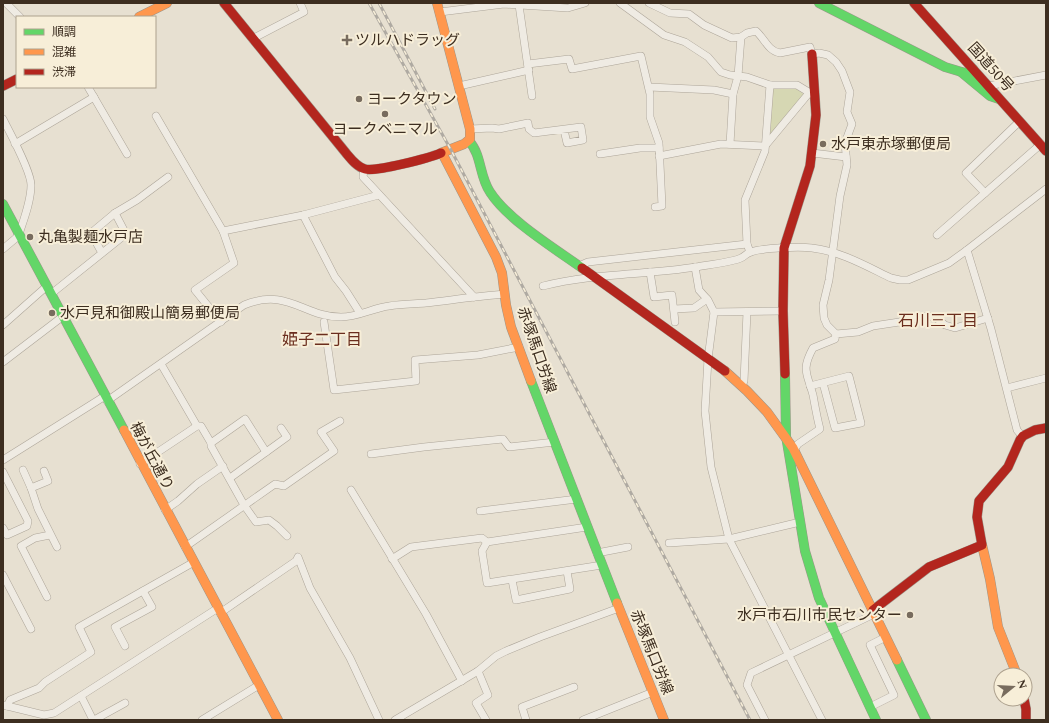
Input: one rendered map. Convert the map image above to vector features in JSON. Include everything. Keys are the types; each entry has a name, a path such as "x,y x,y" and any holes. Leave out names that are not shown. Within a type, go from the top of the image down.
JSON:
{"main road":[{"path":"141,16 167,3"},
{"path":"224,3 346,153 357,165 364,169 375,169 442,153 461,146 469,141 471,134 470,129 439,8"},
{"path":"819,3 945,67 958,72 990,96 1000,100"},
{"name":"国道50号","path":"914,3 1043,148"},
{"path":"812,54 812,94 816,115 812,153 810,166 784,248 783,311 786,436 810,573 835,632 876,720"},
{"path":"958,72 962,57"},
{"path":"958,72 967,72 973,69"},
{"path":"3,86 16,80"},
{"path":"469,141 473,146 485,184 492,195 509,213 529,230 725,371 762,406 786,436 926,720"},
{"name":"赤塚馬口労線","path":"442,153 496,257 502,273 509,318 519,347 597,553 664,720"},
{"name":"梅が丘通り","path":"3,204 140,464 278,720"},
{"path":"1013,667 998,628 976,507 979,501 1008,466 1022,436 1033,430 1046,428"},
{"path":"874,612 904,585 929,567 982,545"},
{"path":"1026,707 1026,720"}],"street":[{"path":"6,3 19,16"},
{"path":"252,39 304,12 300,3"},
{"path":"439,8 504,4 568,8 585,3"},
{"path":"620,3 664,35 685,42 708,57 722,72 747,77 770,85 797,85 812,94 765,146"},
{"path":"649,3 670,13 689,14 704,25 732,38 741,37 747,33 756,31 763,37 770,49 775,52 780,53 810,47 812,54 819,53 828,55 836,62 842,71 850,92 847,112 852,124 845,143 848,165 840,196 829,280 823,305 824,318 827,325 836,334"},
{"path":"519,5 532,96"},
{"path":"730,144 733,94 738,76 741,37"},
{"path":"459,86 528,67 569,59 572,69 642,56 649,87 650,117 659,143 662,206 655,207"},
{"path":"988,86 1046,75"},
{"path":"750,252 747,244 745,200 765,151 770,85"},
{"path":"649,87 714,90 733,94"},
{"path":"89,88 127,154"},
{"path":"15,144 94,97"},
{"path":"156,116 223,231 234,263 195,290 220,322"},
{"path":"3,119 27,169 31,184 30,198 18,234 16,238 3,249"},
{"path":"985,193 966,173 1020,121"},
{"path":"470,129 499,129 528,123 529,129 534,133 564,130"},
{"path":"659,156 721,144 765,146"},
{"path":"600,154 640,148 659,148"},
{"path":"937,235 985,193 1043,148"},
{"path":"812,153 846,157"},
{"path":"364,169 363,177 474,297"},
{"path":"102,253 91,232 115,213 137,200 168,178"},
{"path":"543,286 553,283 695,267 741,258 750,252 784,248 810,248 832,252 891,278 908,280 948,263 968,250 1046,189"},
{"path":"223,231 303,215 379,195"},
{"path":"3,325 126,234 115,213"},
{"path":"303,215 335,277 360,313"},
{"path":"579,266 588,262 747,244"},
{"path":"968,250 988,318 1017,430 1022,436"},
{"path":"695,267 698,290 707,299 714,312 708,359 704,411 711,467 729,540 822,720"},
{"path":"650,272 654,297 672,295 675,322"},
{"path":"3,460 106,399 161,364 244,305 268,299 286,301 328,316 348,316 387,306 505,294"},
{"path":"674,309 694,308 707,299"},
{"path":"714,312 783,311"},
{"path":"742,386 744,381 747,312"},
{"path":"836,334 858,332 873,326 927,316 936,318 945,325 955,328 988,318"},
{"path":"3,362 62,317"},
{"path":"324,322 334,390 416,381 414,360 478,355 519,347"},
{"path":"794,450 798,444 820,429 810,386 806,378 807,360 813,348 835,339 836,334"},
{"path":"161,364 197,426 200,426 211,443 211,446 244,505 256,522 269,520 287,536"},
{"path":"810,386 823,382 849,376 861,423 835,428 823,382"},
{"path":"1007,388 1046,378"},
{"path":"211,443 246,419 266,452"},
{"path":"185,547 275,484 284,486 334,451 321,432 340,420"},
{"path":"140,464 197,426"},
{"path":"230,478 287,437 281,428"},
{"path":"371,454 503,439 509,447 555,442"},
{"path":"165,510 178,501 197,484 223,466"},
{"path":"23,470 38,509 50,535 57,546"},
{"path":"31,488 48,481 44,471"},
{"path":"3,472 28,521 27,526 5,537 3,528"},
{"path":"351,490 426,614 462,681"},
{"path":"480,511 577,499"},
{"path":"669,543 729,540 800,522"},
{"path":"392,560 411,547 482,538 487,542 587,527"},
{"path":"47,597 21,546 35,538 50,535"},
{"path":"487,542 482,551 487,583 602,565"},
{"path":"597,553 628,547"},
{"path":"194,562 78,627 91,652 45,682 39,688 10,700 5,706 40,714 54,713 219,611 246,596 296,561 298,557 310,588 350,658 379,720"},
{"path":"512,580 516,600 570,589 567,571"},
{"path":"3,575 31,629"},
{"path":"125,646 115,627 152,607 143,591"},
{"path":"395,720 478,671 496,656 546,634 619,608"},
{"path":"765,720 747,685 751,673 874,612"},
{"path":"870,707 894,695 870,645 886,637"},
{"path":"478,671 488,695 476,703 486,720"},
{"path":"202,720 259,685"},
{"path":"526,720 522,707 574,686"},
{"path":"583,720 653,692"},
{"path":"81,696 94,720 125,703"}],"green space":[{"path":"773,87 797,87 804,95 772,135 768,134"}],"railway":[{"path":"369,3 451,150 750,720"},
{"path":"379,3 435,109"}],"traffic: fast":[{"path":"819,3 945,67 965,73 973,69"},
{"path":"961,72 990,96 999,99"},
{"path":"469,141 476,153 486,186 498,202 508,213 532,233 582,268"},
{"path":"3,204 124,430"},
{"path":"785,374 786,436 805,551 819,598 876,720"},
{"path":"531,381 617,603"},
{"path":"897,660 926,720"}],"traffic: slow":[{"path":"141,16 167,3"},
{"path":"437,3 470,129 470,139 464,144 441,153"},
{"path":"442,153 496,257 502,273 506,305 511,327 531,381"},
{"path":"725,371 767,412 793,448 897,660"},
{"path":"124,430 278,720"},
{"path":"982,545 990,579 998,627 1014,667"},
{"path":"617,603 664,720"}],"traffic: jam":[{"path":"224,3 348,155 359,166 365,169 391,167 441,153"},
{"path":"914,3 1046,151"},
{"path":"785,374 783,311 784,248 810,166 816,115 812,54"},
{"path":"3,86 16,80"},
{"path":"582,268 725,371"},
{"path":"873,610 929,567 982,545 977,517 979,501 1008,467 1023,436 1035,430 1046,428"},
{"path":"1026,707 1026,720"}],"place":[{"name":"ツルハドラッグ","path":"347,40"},
{"name":"ヨークタウン","path":"359,99"},
{"name":"ヨークベニマル","path":"385,114"},
{"name":"水戸東赤塚郵便局","path":"823,144"},
{"name":"丸亀製麺水戸店","path":"30,237"},
{"name":"水戸見和御殿山簡易郵便局","path":"52,313"},
{"name":"水戸市石川市民センター","path":"910,615"}],"district":[{"name":"石川三丁目","path":"938,320"},
{"name":"姫子二丁目","path":"322,339"}]}
